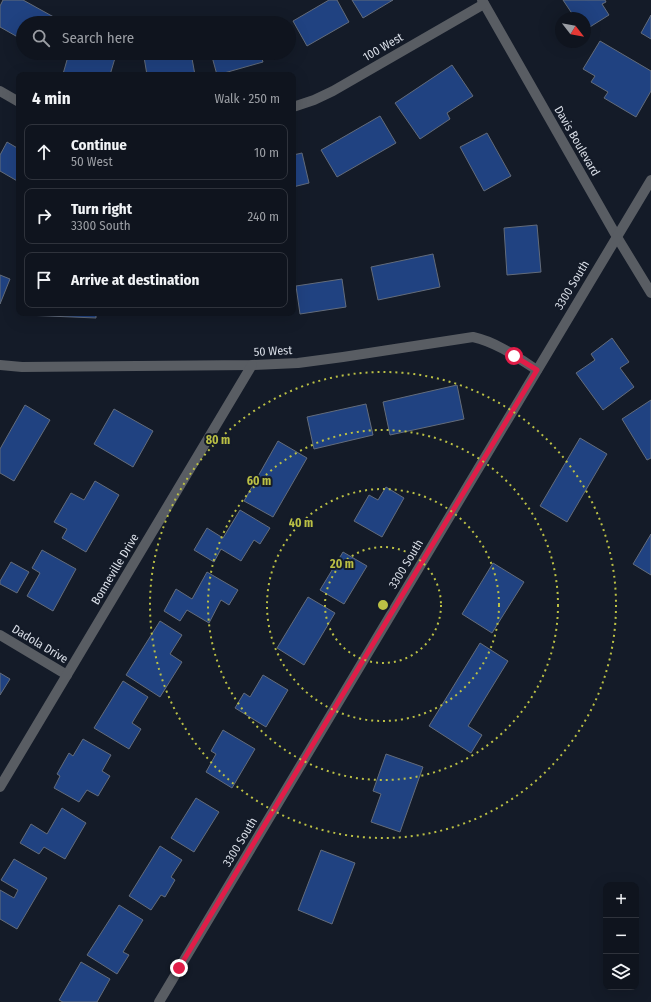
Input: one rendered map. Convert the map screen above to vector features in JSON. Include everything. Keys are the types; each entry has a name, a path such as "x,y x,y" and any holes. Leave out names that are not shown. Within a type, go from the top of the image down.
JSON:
{"street":[{"name":"100 West","path":"296,106 314,100 333,90 483,2"},
{"name":"Davis Boulevard","path":"483,2 616,237 651,294"},
{"path":"0,91 16,100"},
{"name":"3300 South","path":"159,1002 651,180"},
{"name":"50 West","path":"0,365 22,367 252,365 298,363 473,337 483,339 501,348 537,370"},
{"name":"Bonneville Drive","path":"0,787 252,365"},
{"name":"Dadola Drive","path":"0,635 67,675"}],"building":[{"path":"3,0 23,0 52,16 16,16 16,36 0,27 0,6"},
{"path":"329,0 337,0 349,22 307,46 296,26 296,19"},
{"path":"352,0 393,0 363,18"},
{"path":"563,0 605,0 606,2 602,4 609,15 591,26 591,12 571,12"},
{"path":"651,15 651,39 641,33"},
{"path":"600,41 651,71 651,91 636,117 604,98 608,92 591,82 595,76 583,69"},
{"path":"67,60 114,60 111,72 64,72"},
{"path":"144,60 192,60 194,72 146,72"},
{"path":"213,60 262,60 263,62 228,72 216,72"},
{"path":"452,65 473,96 447,113 450,119 420,139 395,103"},
{"path":"380,116 396,143 337,177 321,150"},
{"path":"487,133 511,176 484,191 460,147"},
{"path":"7,142 16,147 16,180 0,171 0,155"},
{"path":"302,153 309,183 296,186 296,154"},
{"path":"537,225 541,272 507,275 504,228"},
{"path":"433,254 440,287 378,300 371,267"},
{"path":"0,275 10,279 0,304"},
{"path":"342,279 346,307 300,314 296,286"},
{"path":"49,316 96,316 96,318"},
{"path":"612,338 629,362 620,368 634,387 603,410 576,373 595,360 591,354"},
{"path":"457,385 464,419 390,435 383,402"},
{"path":"651,400 651,458 647,460 622,419"},
{"path":"366,404 373,435 314,449 307,417"},
{"path":"25,405 50,420 14,481 0,473 0,449"},
{"path":"114,409 153,431 133,467 94,444"},
{"path":"580,438 607,454 567,522 540,506"},
{"path":"278,441 307,458 273,517 244,501"},
{"path":"95,481 119,495 86,552 62,538 67,529 54,522 71,493 84,500"},
{"path":"386,487 404,498 382,537 354,521 369,495 378,500"},
{"path":"240,510 270,528 260,544 254,540 241,561 221,549 214,562 194,550 207,528 223,538"},
{"path":"651,534 651,575 633,564"},
{"path":"42,550 76,569 53,611 27,596 40,573 32,568"},
{"path":"343,552 367,566 344,604 320,590"},
{"path":"11,562 29,572 17,593 0,584 0,581"},
{"path":"493,563 524,582 492,633 462,614"},
{"path":"207,572 238,590 229,605 221,600 209,623 187,610 180,621 164,611 176,589 192,599"},
{"path":"308,597 335,613 304,665 277,648"},
{"path":"160,621 182,635 170,654 182,662 160,697 126,675"},
{"path":"480,643 508,661 468,726 482,735 471,753 429,726"},
{"path":"0,673 10,679 0,695"},
{"path":"263,675 288,690 266,727 235,708 244,693 250,697"},
{"path":"123,681 148,697 132,723 141,729 129,749 94,728"},
{"path":"223,730 255,749 232,788 206,772 216,754 211,751"},
{"path":"83,739 111,755 102,771 110,776 98,796 87,790 79,802 54,788 60,776 57,774 69,753 73,756"},
{"path":"386,754 423,767 400,832 371,822 381,794 373,791"},
{"path":"196,798 219,812 194,852 171,838"},
{"path":"62,808 86,823 65,859 44,847 39,854 20,843 31,824 47,834"},
{"path":"160,846 182,860 171,877 175,880 165,897 161,895 151,910 129,896"},
{"path":"321,850 355,863 332,924 298,910"},
{"path":"14,859 47,878 17,929 0,919 0,890 14,898 18,890 1,880"},
{"path":"119,905 143,920 123,952 129,955 117,974 87,955"},
{"path":"81,962 110,979 97,1002 63,1002 59,1000"}],"route":[{"path":"179,968 537,370 514,356"}]}
